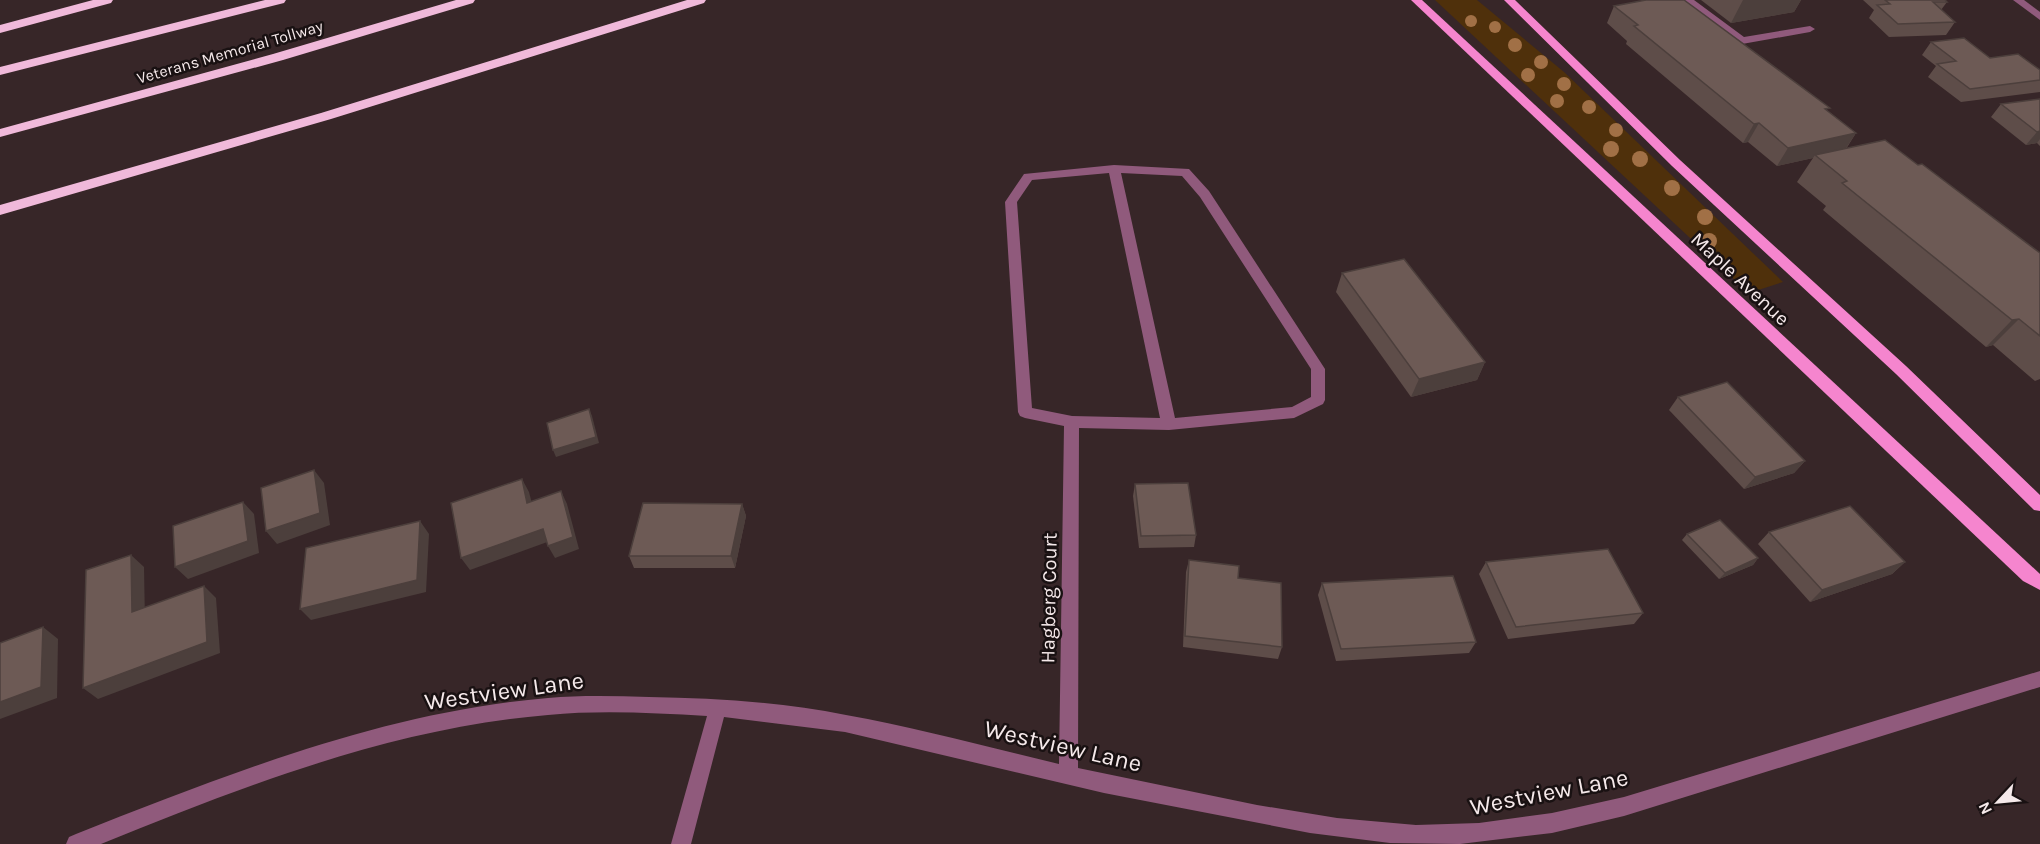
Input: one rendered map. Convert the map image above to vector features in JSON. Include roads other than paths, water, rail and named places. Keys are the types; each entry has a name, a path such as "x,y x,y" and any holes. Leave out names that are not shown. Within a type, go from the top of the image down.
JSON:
{"highway":[{"path":"0,29 107,0"},
{"name":"Veterans Memorial Tollway","path":"0,71 280,0"},
{"name":"Veterans Memorial Tollway","path":"0,133 278,57 469,0"},
{"path":"0,210 326,116 700,0"}],"main road":[{"name":"Maple Avenue","path":"1416,0 2029,576 2040,583"},
{"path":"1509,0 1676,163 1900,370 2040,505"}],"street":[{"path":"1687,0 1742,41 1810,29"},
{"path":"2018,0 2040,17"},
{"path":"1114,169 1168,424"},
{"path":"1114,169 1185,172 1205,194 1318,369 1318,400 1294,412 1168,424 1072,422 1025,412 1011,202 1028,177 1114,169"},
{"name":"Hagberg Court","path":"1068,775 1072,422"},
{"name":"Westview Lane","path":"76,844 256,774 332,750 416,728 534,707 592,704 718,706 846,724 1068,775 1279,818 1435,840 1518,829 1655,797 2040,679"},
{"path":"681,844 718,706"}]}
